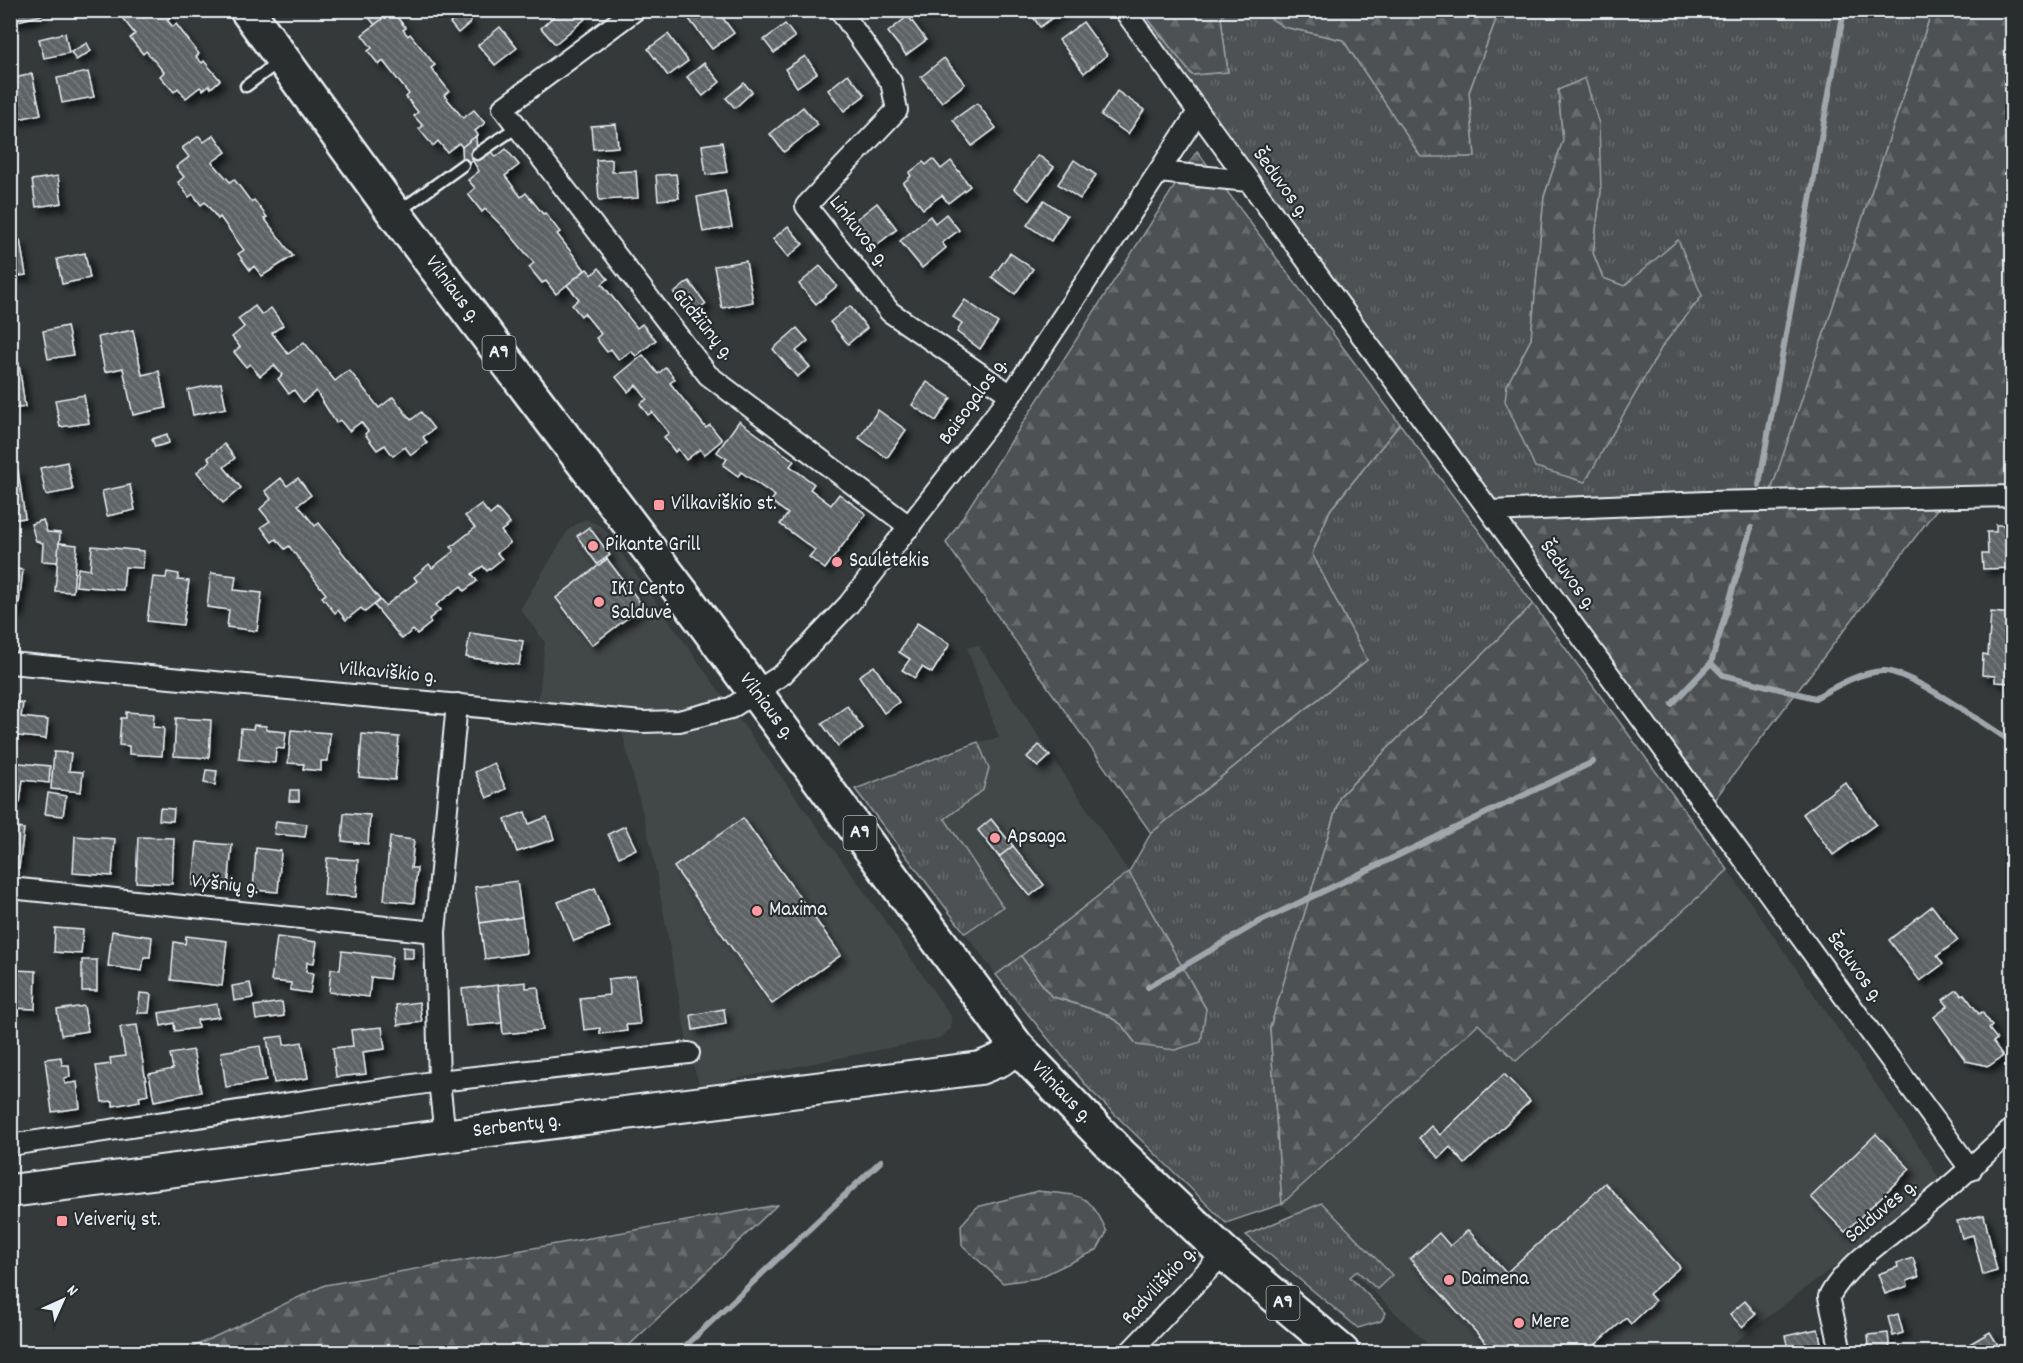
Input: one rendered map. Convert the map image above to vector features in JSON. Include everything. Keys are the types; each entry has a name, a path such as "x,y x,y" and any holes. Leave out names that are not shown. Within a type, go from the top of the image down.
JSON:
{"highway":[{"name":"Vilniaus g.","path":"247,10 395,214 756,693 1017,1047 1121,1155 1224,1253 1342,1353"}],"main road":[{"name":"Serbentų g.","path":"10,1191 980,1068 1000,1060 1017,1047"}],"street":[{"name":"Gūdžiūnų g.","path":"635,10 502,108 708,375 910,527"},
{"name":"Linkuvos g.","path":"840,10 891,82 897,110 806,206 890,312 1011,395"},
{"name":"Šeduvos g.","path":"1124,10 1971,1170"},
{"name":"Baisogalos g.","path":"756,693 783,674 849,604 1011,395 1198,112"},
{"path":"1159,172 1248,181"},
{"path":"1490,511 1707,502 2013,496"},
{"name":"Vilkaviškio g.","path":"10,663 642,722 704,717 731,708 756,693"},
{"path":"446,1136 440,1081 435,932 457,704"},
{"name":"Vyšnių g.","path":"10,888 435,932"},
{"path":"10,1145 440,1081 689,1053"},
{"name":"Salduvės g.","path":"1841,1353 1828,1297 1833,1288 1857,1263 1971,1170 2013,1129"},
{"name":"Radviliškio g.","path":"1130,1353 1224,1253"}],"lane":[{"path":"246,86 282,59"},
{"path":"477,154 517,128"},
{"path":"395,214 463,165"}],"shaded area":[{"path":"585,519 603,527 951,1016 951,1029 939,1038 700,1086 689,1053 652,850 619,720 537,712 545,642 520,609 569,529"},
{"path":"978,645 1129,872 996,975 965,933 1003,907 945,819 983,790 989,768 978,742 999,738 967,648"},
{"path":"1728,870 1925,1155 1942,1184 1722,1352 1436,1352 1282,1204 1478,1024 1516,1061"}],"green space":[{"path":"1124,11 1142,11 1192,75 1228,72 1221,18 1226,11 1259,11 1285,27 1343,40 1421,156 1475,157 1469,92 1499,11 1932,11 1768,501 1490,511","holes":["1558,90 1601,191 1593,253 1603,278 1624,286 1702,296 1663,345 1585,481 1508,385 1531,339 1544,197 1563,140"]},
{"path":"1142,11 1226,11 1221,18 1228,72 1192,75"},
{"path":"1259,11 1499,11 1469,92 1475,157 1421,157 1343,40 1284,27"},
{"path":"1932,11 2012,11 2012,494 1946,497 1708,808 1490,511 1768,500"},
{"path":"1585,78 1599,124 1601,191 1593,253 1603,278 1624,286 1678,240 1702,296 1663,345 1585,482 1535,467 1505,401 1507,385 1531,339 1544,197 1563,140 1558,90"},
{"path":"1197,151 1400,424 1330,510 1312,554 1367,660 1151,833 946,543"},
{"path":"1400,424 1533,604 1340,796 1270,1028 1282,1204 1226,1223 1090,1090 996,975 1021,956 1051,996 1104,1013 1121,1024 1137,1045 1206,1009 1129,872 1151,833 1367,660 1312,554 1330,510"},
{"path":"1533,604 1728,870 1516,1061 1478,1024 1282,1204 1270,1028 1340,796"},
{"path":"978,742 989,768 983,790 945,819 1003,907 965,933 855,789"},
{"path":"1129,872 1206,1009 1201,1042 1175,1050 1137,1045 1121,1024 1104,1013 1051,996 1021,956"},
{"path":"1038,1191 1073,1195 1088,1202 1101,1218 1107,1232 1097,1250 1038,1278 1003,1283 962,1245 961,1225 977,1207"},
{"path":"1322,1203 1392,1275 1377,1289 1357,1271 1350,1277 1386,1313 1381,1321 1358,1328 1246,1235"},
{"path":"777,1205 622,1352 182,1352 325,1285"}],"building":[{"path":"10,10 41,10 42,15 10,23"},
{"path":"116,10 167,10 171,16 167,20 173,27 176,24 199,54 196,57 202,63 204,61 220,80 211,88 209,85 203,90 200,87 186,98 178,88 174,92 160,76 164,72 146,51 143,54 130,38 135,34"},
{"path":"363,10 391,10 392,11 375,25"},
{"path":"547,10 577,10 585,19 555,44 541,28 553,17"},
{"path":"700,10 717,10 734,33 712,49 689,19"},
{"path":"1028,10 1063,10 1040,27"},
{"path":"392,11 406,28 403,30 408,36 410,34 435,65 431,68 449,91 444,95 463,118 474,110 485,123 475,131 478,135 462,147 459,143 447,152 438,141 433,146 419,129 423,126 414,116 418,112 406,97 409,94 383,61 379,65 368,51 372,48 362,35"},
{"path":"462,13 471,22 458,33 450,23"},
{"path":"908,16 926,40 906,55 888,32"},
{"path":"1083,22 1107,55 1084,73 1059,40"},
{"path":"785,24 795,37 774,53 764,40"},
{"path":"500,27 517,48 495,65 478,45"},
{"path":"65,33 69,53 44,58 39,39"},
{"path":"668,34 688,61 668,76 648,49"},
{"path":"87,43 91,51 76,60 71,52"},
{"path":"805,56 817,73 797,87 785,69"},
{"path":"944,58 965,84 942,102 921,77"},
{"path":"704,63 720,82 703,96 687,77"},
{"path":"88,72 94,97 62,103 57,78"},
{"path":"32,74 41,114 10,121 10,79"},
{"path":"848,74 865,95 844,111 828,90"},
{"path":"744,83 752,92 735,108 726,98"},
{"path":"1117,91 1144,110 1128,134 1101,115"},
{"path":"977,103 996,128 972,146 953,120"},
{"path":"803,107 818,125 784,152 770,134"},
{"path":"616,124 618,147 593,149 591,126"},
{"path":"214,135 226,152 212,162 230,182 234,179 251,202 254,200 267,217 264,218 293,256 262,276 254,266 250,270 238,254 244,250 220,217 218,219 205,202 201,205 193,194 189,197 178,182 184,177 176,167 189,157 182,148 199,136 204,142"},
{"path":"476,136 477,154 491,150 496,157 506,149 519,165 505,176 521,197 526,193 543,214 545,213 560,232 557,234 585,270 556,294 546,281 542,283 529,267 534,263 508,232 485,209 482,212 468,194 475,188 468,180 479,171 473,161 463,165 462,147"},
{"path":"722,142 727,172 706,175 702,145"},
{"path":"1038,155 1054,167 1029,200 1014,189"},
{"path":"612,159 612,172 636,171 638,198 599,200 596,160"},
{"path":"933,159 941,169 951,161 970,186 948,203 942,195 923,209 903,183 911,176 909,173 923,162 926,165"},
{"path":"1074,160 1096,175 1080,199 1058,184"},
{"path":"676,174 679,198 658,200 656,175"},
{"path":"58,176 62,203 36,207 32,180"},
{"path":"725,191 732,227 703,232 697,197"},
{"path":"1044,200 1067,216 1051,241 1027,225"},
{"path":"877,203 897,229 874,247 854,221"},
{"path":"946,214 959,230 942,243 946,248 922,268 900,241 930,216 935,223"},
{"path":"788,226 803,244 788,257 773,239"},
{"path":"20,240 26,275 10,277 10,241"},
{"path":"85,253 90,278 62,284 57,259"},
{"path":"1010,253 1033,269 1015,294 992,277"},
{"path":"746,261 753,302 722,308 714,266"},
{"path":"820,266 837,286 816,304 799,284"},
{"path":"599,268 608,279 602,284 637,328 642,324 656,340 636,356 631,351 619,360 611,349 607,352 596,338 601,334 584,313 581,316 572,305 579,299 567,285 587,269 592,275"},
{"path":"689,281 706,304 691,315 674,293"},
{"path":"965,300 998,323 980,349 957,332 962,323 953,317"},
{"path":"255,306 262,315 271,308 283,325 272,333 288,354 304,342 335,381 349,370 379,408 393,397 411,420 421,412 434,429 423,437 427,443 411,455 405,447 393,456 385,445 377,450 365,434 368,431 361,422 349,431 340,420 336,423 316,391 303,402 294,390 289,394 278,379 282,375 274,365 260,376 250,364 246,367 234,352 240,347 232,337 244,327 238,319"},
{"path":"850,306 867,328 848,344 830,322"},
{"path":"67,326 73,355 48,359 43,331"},
{"path":"797,328 808,341 796,351 810,367 797,377 773,349"},
{"path":"133,330 142,375 159,371 166,408 133,415 123,368 105,372 98,337"},
{"path":"643,355 658,374 666,367 675,379 670,383 706,428 710,425 722,440 704,455 700,449 686,460 678,449 675,452 664,437 669,433 652,412 648,415 640,404 647,399 636,385 628,392 616,377"},
{"path":"19,363 25,407 10,409 10,364"},
{"path":"927,382 951,398 936,421 912,405"},
{"path":"221,383 226,408 193,415 188,390"},
{"path":"84,395 89,423 60,427 55,400"},
{"path":"878,410 906,430 887,458 859,438"},
{"path":"739,421 794,461 790,466 814,484 810,489 831,505 839,494 866,514 825,569 809,557 815,550 780,524 788,514 771,501 775,496 741,472 738,476 723,465 727,459 717,452"},
{"path":"167,434 169,443 155,447 152,439"},
{"path":"224,444 235,458 224,467 241,488 223,503 197,472"},
{"path":"67,462 73,490 46,495 40,468"},
{"path":"18,470 25,518 10,520 10,471"},
{"path":"281,478 287,486 298,478 311,495 298,505 315,526 319,523 380,600 365,612 361,608 346,620 338,610 335,613 322,597 326,594 289,546 285,549 276,539 272,542 261,527 270,521 260,509 271,499 265,491"},
{"path":"130,485 135,510 107,516 102,491"},
{"path":"481,504 490,515 497,509 510,524 501,531 510,543 497,553 502,559 487,571 483,566 472,574 477,581 464,591 461,586 436,605 440,610 429,619 431,623 417,634 413,630 402,639 374,605 380,600 385,606 417,581 414,577 429,564 432,568 454,551 451,547 475,528 465,516"},
{"path":"43,520 47,532 60,533 58,562 42,561 43,543 36,541 31,524"},
{"path":"1996,525 2012,525 2012,568 1983,569 1982,554 1988,554 1987,532 1996,532"},
{"name":"Pikante Grill","path":"589,527 610,555 597,564 577,536"},
{"path":"59,543 77,545 73,592 55,591"},
{"path":"92,546 144,551 143,568 125,567 123,590 76,586 78,568 90,570"},
{"name":"IKI Cento Salduvė","path":"607,559 643,606 592,645 556,598"},
{"path":"10,568 23,570 18,612 10,611"},
{"path":"167,572 179,574 178,580 189,581 183,625 147,621 153,577 166,578"},
{"path":"211,573 236,576 234,590 262,593 257,631 227,627 229,610 207,607"},
{"path":"1991,612 2012,614 2012,683 1995,682 1995,676 1982,675 1983,654 1988,655"},
{"path":"917,623 950,644 932,673 922,667 915,678 902,670 910,659 899,652"},
{"path":"470,633 523,641 519,665 466,657"},
{"path":"874,666 899,702 884,713 859,676"},
{"path":"10,701 23,703 21,717 48,720 46,739 10,735"},
{"path":"847,706 863,728 838,746 822,724"},
{"path":"126,712 154,714 153,727 164,728 162,756 129,754 129,746 119,745 121,718 126,718"},
{"path":"176,718 211,720 209,758 174,756"},
{"path":"254,725 266,726 266,730 286,732 284,749 276,748 275,763 239,759 241,728 253,729"},
{"path":"291,730 330,733 328,761 321,761 321,771 303,769 304,764 288,763"},
{"path":"362,734 399,737 395,780 359,777"},
{"path":"1039,745 1050,756 1038,767 1027,757"},
{"path":"54,752 71,753 69,771 83,772 81,792 51,789"},
{"path":"10,762 50,766 49,783 23,780 20,803 10,802"},
{"path":"494,763 506,789 487,798 475,772"},
{"path":"206,770 217,771 215,785 204,783"},
{"path":"1845,782 1876,824 1833,855 1803,814"},
{"path":"290,790 299,790 299,801 289,801"},
{"path":"48,793 66,796 63,816 45,814"},
{"path":"160,808 174,809 173,821 159,820"},
{"path":"525,812 529,824 547,817 554,839 517,852 505,819"},
{"path":"344,813 370,815 368,844 342,841"},
{"name":"Maxima","path":"743,818 841,955 772,1004 674,867"},
{"name":"Apsaga","path":"991,819 1013,846 999,857 978,830"},
{"path":"276,821 307,824 305,837 274,834"},
{"path":"625,826 636,849 619,857 608,834"},
{"path":"10,827 24,829 19,868 10,867"},
{"path":"75,836 115,839 112,876 73,873"},
{"path":"138,837 174,838 172,884 136,882"},
{"path":"390,837 414,840 411,868 417,868 414,903 384,900"},
{"path":"197,842 232,845 228,888 193,885"},
{"path":"1013,846 1044,885 1030,896 999,857"},
{"path":"256,848 281,851 278,892 253,890"},
{"path":"327,858 358,860 356,897 324,895"},
{"path":"517,881 522,917 480,923 475,887"},
{"path":"595,888 610,927 574,941 558,902"},
{"path":"1932,906 1958,940 1937,956 1943,964 1920,981 1889,940"},
{"path":"522,917 527,953 485,959 480,923"},
{"path":"55,928 83,930 81,954 54,952"},
{"path":"112,931 152,937 150,957 144,957 142,971 108,966"},
{"path":"186,936 227,941 222,986 171,980 174,942 185,944"},
{"path":"277,937 317,942 314,963 307,962 306,972 313,973 310,993 290,990 291,983 271,981"},
{"path":"403,947 413,948 413,958 403,958"},
{"path":"342,951 392,957 389,979 371,977 369,997 329,992 331,969 340,970"},
{"path":"82,960 97,960 97,991 82,991"},
{"path":"15,970 36,971 35,1009 13,1008"},
{"path":"635,976 640,1024 626,1025 627,1031 600,1034 600,1028 584,1030 580,998 609,995 608,979"},
{"path":"526,982 526,988 538,987 543,1030 503,1034 498,985"},
{"path":"250,983 253,998 234,1001 232,986"},
{"path":"498,985 502,1023 466,1026 462,989"},
{"path":"1957,990 1962,996 1964,994 1979,1014 1982,1012 1992,1026 1989,1029 1997,1039 1993,1042 2003,1056 1989,1066 1966,1061 1934,1017 1948,1006 1943,1000"},
{"path":"140,993 151,994 149,1013 138,1013"},
{"path":"282,1002 284,1016 256,1020 254,1006"},
{"path":"419,1002 422,1022 398,1025 396,1005"},
{"path":"217,1004 219,1017 197,1020 198,1028 175,1031 174,1023 161,1026 159,1013"},
{"path":"84,1006 88,1031 61,1035 57,1010"},
{"path":"724,1009 726,1024 693,1030 691,1015"},
{"path":"137,1025 148,1095 139,1097 140,1101 113,1106 113,1101 102,1102 96,1066 111,1064 110,1058 125,1056 120,1027"},
{"path":"382,1027 385,1049 363,1052 366,1074 336,1077 333,1048 353,1046 351,1030"},
{"path":"283,1036 284,1045 302,1042 308,1078 274,1083 267,1038"},
{"path":"260,1046 266,1081 226,1087 221,1052"},
{"path":"193,1050 201,1092 154,1101 149,1074 173,1069 170,1054"},
{"path":"61,1057 62,1065 69,1065 70,1077 64,1078 65,1084 77,1082 80,1108 52,1112 45,1059"},
{"path":"1504,1074 1530,1101 1465,1164 1450,1147 1439,1158 1419,1138 1431,1126 1440,1135"},
{"path":"1876,1134 1910,1169 1845,1232 1811,1197"},
{"path":"1605,1183 1680,1267 1649,1294 1655,1301 1631,1324 1626,1318 1587,1352 1494,1352 1410,1259 1439,1233 1450,1246 1468,1230 1506,1273"},
{"path":"1984,1215 1997,1271 1983,1275 1973,1235 1962,1238 1957,1221"},
{"path":"1913,1258 1919,1277 1907,1281 1908,1286 1885,1294 1878,1274 1898,1267 1897,1263"},
{"path":"1745,1301 1756,1314 1742,1327 1730,1314"},
{"path":"1898,1314 1903,1333 1893,1336 1888,1317"},
{"path":"1818,1329 1823,1352 1789,1352 1785,1336"},
{"path":"1990,1332 2001,1350 1956,1352"},
{"path":"1888,1333 1890,1352 1864,1352 1863,1348 1869,1347 1868,1335"}],"waterway":[{"path":"1759,485 1844,10"},
{"path":"1672,704 1711,663 1751,528"},
{"path":"1711,663 1723,675 1815,698 1865,674 1883,671 1895,673 1929,689 2012,742"},
{"path":"1148,987 1257,923 1593,762"},
{"path":"679,1352 881,1161"}],"place":[{"name":"Vilkaviškio st.","path":"659,505"},
{"name":"Pikante Grill","path":"593,546"},
{"name":"Saulėtekis","path":"837,562"},
{"name":"IKI Cento Salduvė","path":"599,602"},
{"name":"Apsaga","path":"995,838"},
{"name":"Maxima","path":"757,911"},
{"name":"Veiverių st.","path":"62,1221"},
{"name":"Daimena","path":"1449,1280"},
{"name":"Mere","path":"1519,1323"}]}
